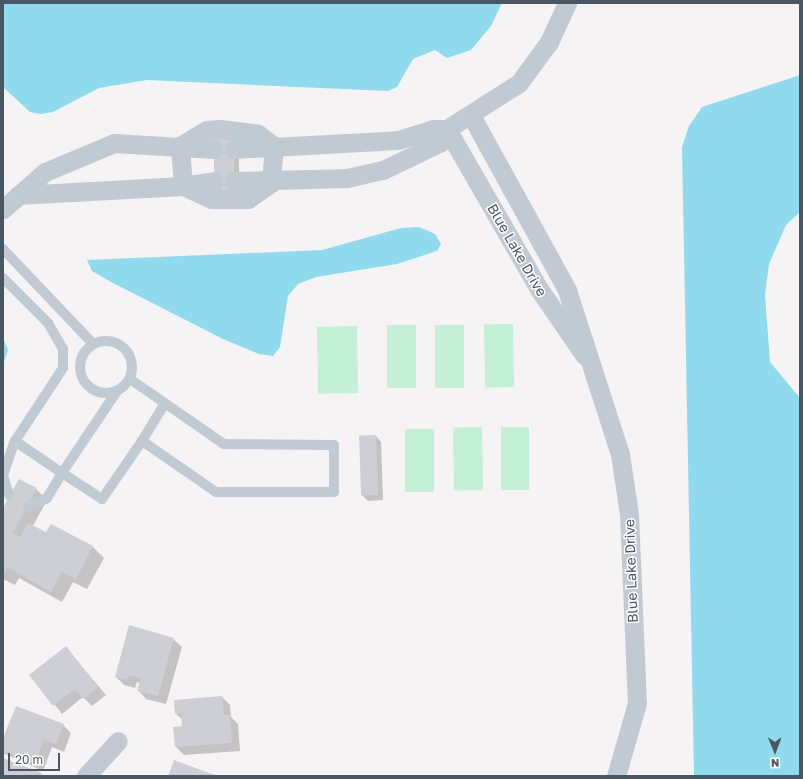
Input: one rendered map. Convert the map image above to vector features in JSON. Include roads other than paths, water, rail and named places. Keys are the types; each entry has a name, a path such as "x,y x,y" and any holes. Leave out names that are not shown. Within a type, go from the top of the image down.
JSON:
{"street":[{"path":"234,148 398,140 433,129 447,129 472,117 519,83 549,42 566,3"},
{"name":"Blue Lake Drive","path":"472,117 536,229 567,290 620,454 629,514 637,703 616,776"},
{"path":"180,146 207,130 220,128 258,134 274,146"},
{"path":"234,181 271,183 347,178 383,170 442,142 447,129"},
{"name":"Blue Lake Drive","path":"447,129 561,324 593,367"},
{"path":"3,209 45,172 114,142 214,149"},
{"path":"180,146 183,186"},
{"path":"271,183 274,146"},
{"path":"18,195 183,186 214,181"},
{"path":"183,186 211,199 248,199 271,183"},
{"path":"513,242 536,229"},
{"path":"86,776 118,741"}],"lane":[{"path":"3,249 93,344"},
{"path":"3,278 48,323 63,349 63,368 16,441 7,459 3,475 9,494"},
{"path":"28,507 40,504 52,489 116,391 130,379 132,362 124,348 109,341 93,344 86,349 79,366 82,379 91,389 108,394 116,391"},
{"path":"63,368 79,366"},
{"path":"130,379 224,444 334,445 334,492 216,492 142,441"},
{"path":"16,441 102,499 142,441 165,404"}],"water":[{"path":"3,3 502,3 491,26 471,50 447,58 435,50 413,59 397,87 388,91 147,80 99,88 53,112 40,114 30,112 3,87"},
{"path":"800,75 800,212 786,225 769,264 765,295 770,362 800,398 800,776 694,776 682,147 689,126 702,107"},
{"path":"419,227 435,234 441,244 437,251 397,264 316,277 298,284 288,296 280,347 273,356 259,354 223,339 111,282 92,271 87,260 322,250 401,228"},
{"path":"3,338 8,350 3,365"}]}
